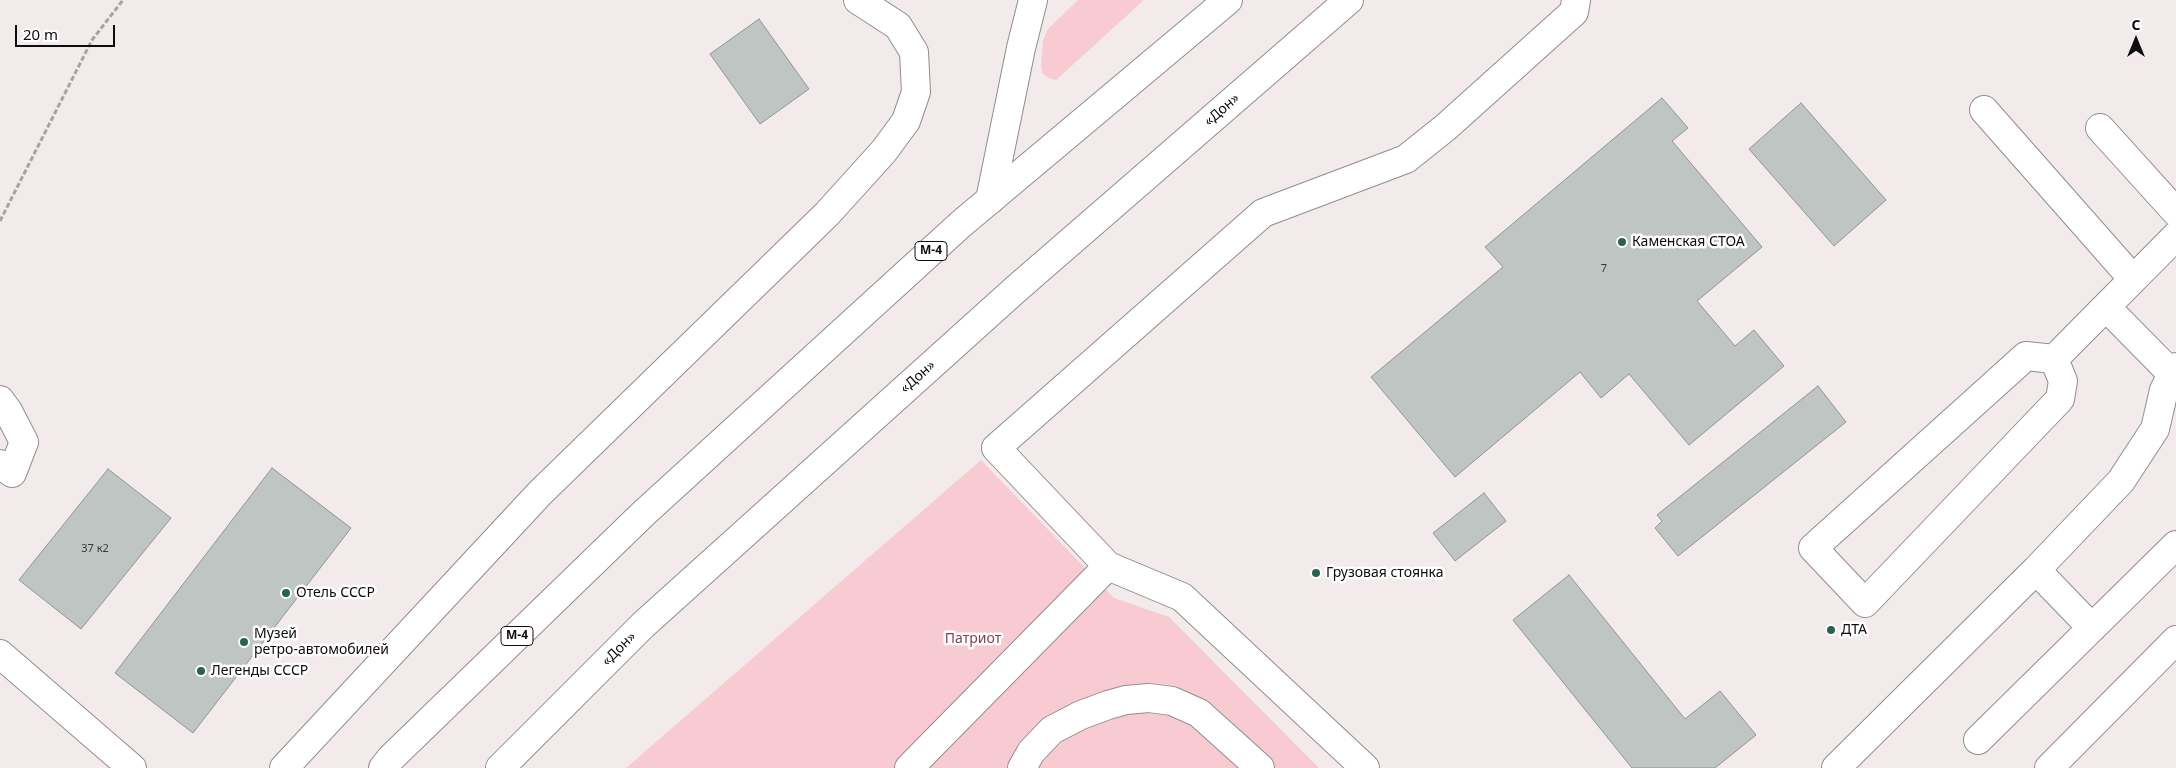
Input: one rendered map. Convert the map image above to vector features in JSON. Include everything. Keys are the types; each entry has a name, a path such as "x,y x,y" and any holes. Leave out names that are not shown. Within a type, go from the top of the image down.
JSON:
{"main road":[{"path":"284,768 540,493 827,214 884,151 906,121 916,92 914,52 898,26 858,0"},
{"path":"990,200 1021,48 1033,0"},
{"name":"М-4","path":"381,766 644,514 990,200 1228,0"},
{"name":"«Дон»","path":"500,768 672,599 1016,289 1349,0"},
{"path":"1365,768 1182,597 1108,566 996,448 1263,213 1406,158 1446,127 1574,12 1576,0"},
{"path":"1984,110 2133,279"},
{"path":"2100,128 2176,212"},
{"path":"2054,359 2176,236"},
{"path":"1844,766 2121,481 2155,429 2164,390 2175,373 2106,307"},
{"path":"2026,356 2054,359 2063,381 2060,399 1865,603 1813,548 2026,356"},
{"path":"0,400 24,442 12,473 0,464"},
{"path":"1978,740 2176,545"},
{"path":"909,768 1108,566"},
{"path":"2036,570 2092,628"},
{"path":"2049,768 2176,640"},
{"path":"0,654 132,768"},
{"path":"1022,768 1031,752 1052,730 1081,715 1108,705 1126,700 1149,698 1172,701 1199,713 1260,768"}],"path":[{"path":"0,221 92,40 123,0"}],"green space":[{"path":"1078,0 1144,0 1056,80 1049,78 1043,74 1041,66 1043,41 1048,29"},
{"name":"Патриот","path":"981,460 1114,598 1169,617 1319,768 626,768"}],"building":[{"path":"759,19 809,89 760,124 710,54"},
{"path":"1662,98 1688,128 1672,141 1762,247 1697,301 1735,346 1754,330 1784,366 1689,445 1629,374 1601,398 1580,372 1455,477 1371,377 1503,267 1485,247"},
{"path":"1801,103 1886,200 1834,246 1749,149"},
{"path":"1818,386 1846,422 1678,556 1655,528 1662,521 1657,515"},
{"path":"272,468 351,528 193,733 115,673"},
{"path":"108,469 171,518 81,629 19,580"},
{"path":"1484,493 1506,521 1455,561 1433,533"},
{"path":"1569,575 1685,719 1720,691 1756,735 1715,768 1632,768 1513,620"}],"place":[{"name":"Каменская СТОА","path":"1622,242"},
{"name":"Грузовая стоянка","path":"1316,573"},
{"name":"Отель СССР","path":"286,593"},
{"name":"ДТА","path":"1831,630"},
{"name":"Музей ретро-автомобилей","path":"244,642"},
{"name":"Легенды СССР","path":"201,671"}]}
